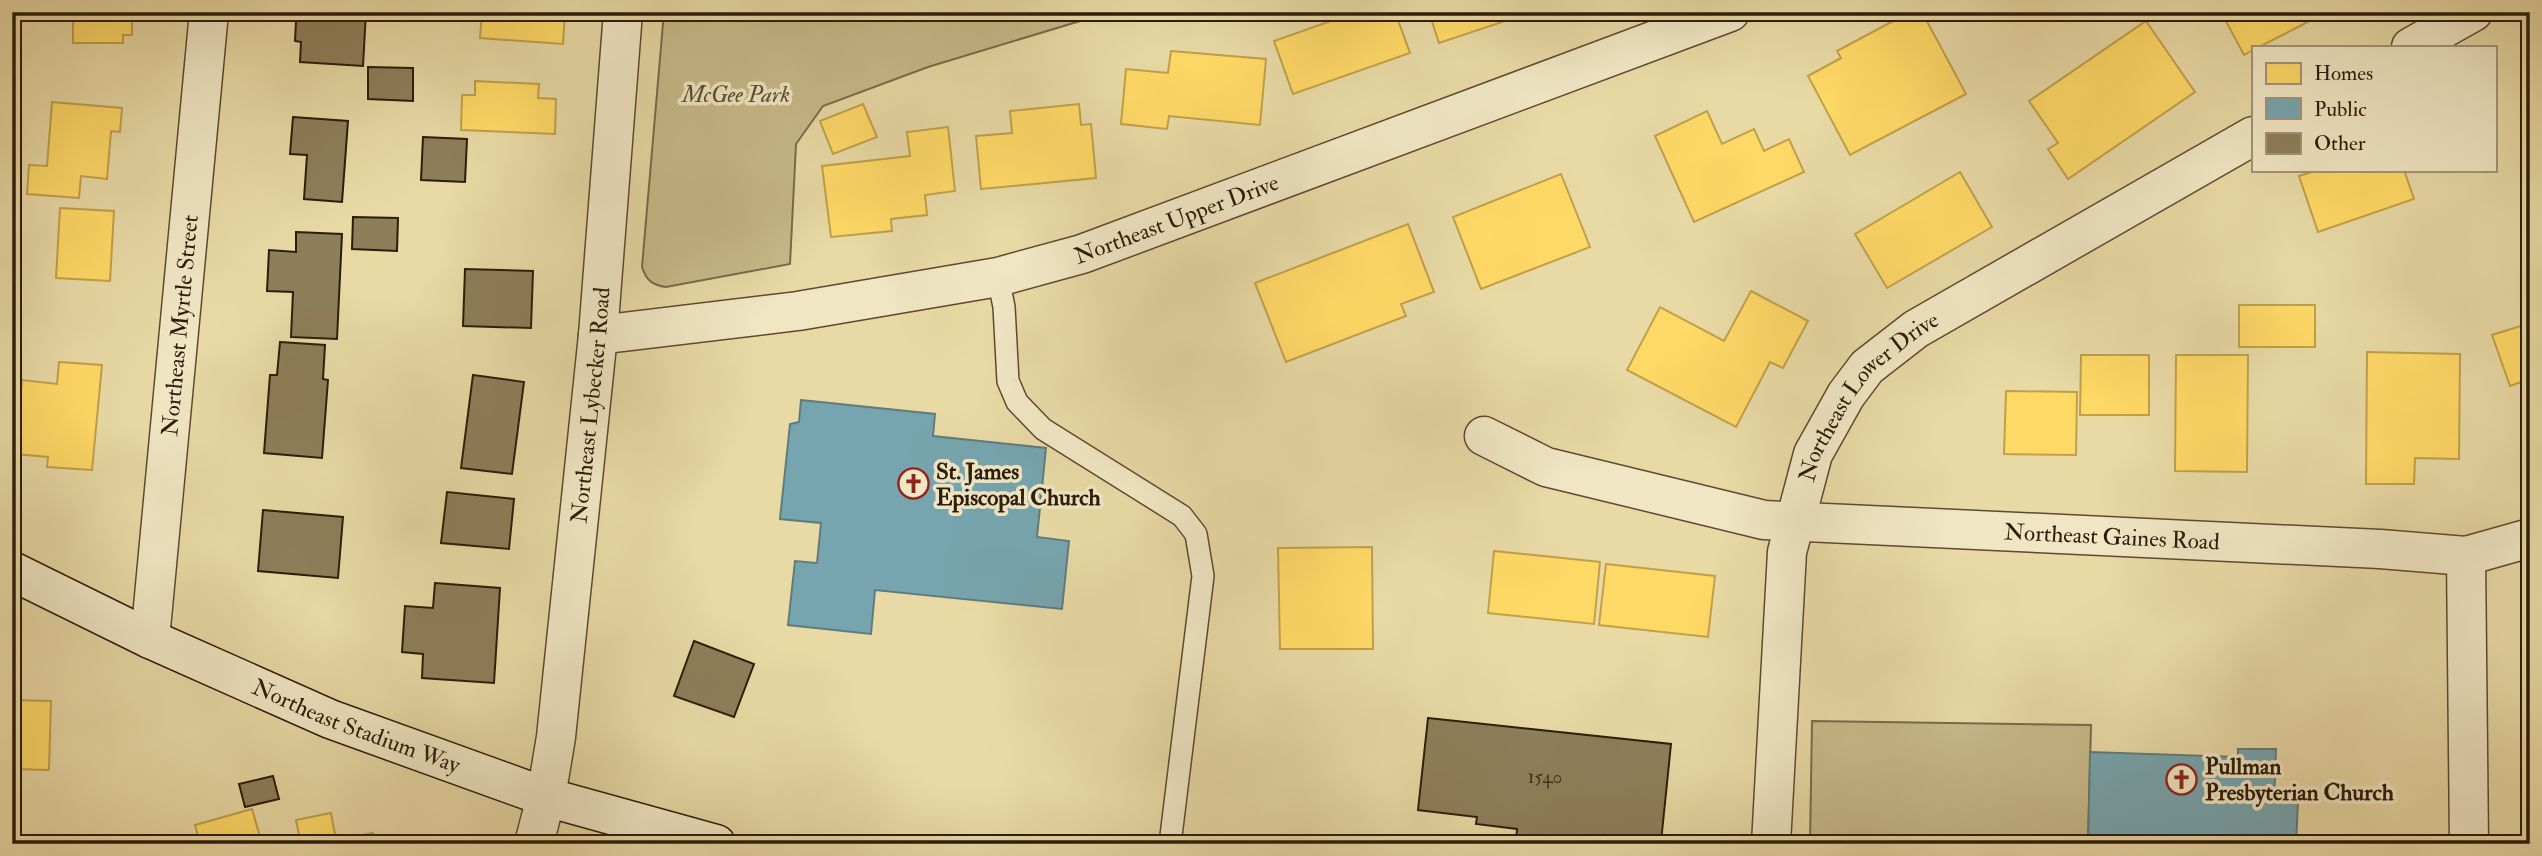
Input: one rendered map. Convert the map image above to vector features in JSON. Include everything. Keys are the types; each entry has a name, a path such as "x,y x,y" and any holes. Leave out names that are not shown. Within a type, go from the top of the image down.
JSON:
{"street":[{"name":"Northeast Myrtle Street","path":"150,639 209,12"},
{"name":"Northeast Lybecker Road","path":"534,844 546,797 556,737 598,335 623,12"},
{"name":"Northeast Upper Drive","path":"598,335 798,311 998,277 1082,254 1730,12"},
{"path":"2413,46 2473,12"},
{"name":"Northeast Lower Drive","path":"1771,844 1787,552 1813,454 1846,395 1867,368 1916,329 2252,137"},
{"name":"Northeast Gaines Road","path":"1484,436 1546,467 1764,520 2380,549 2466,556"},
{"path":"2469,844 2466,556 2530,538"},
{"name":"Northeast Stadium Way","path":"12,571 150,639 330,719 546,797 714,844"}],"lane":[{"path":"998,277 1004,307 1008,381 1017,402 1043,429 1182,516 1196,534 1203,576 1170,844"}],"green space":[{"name":"McGee Park","path":"664,12 1110,12 928,67 823,106 796,144 790,264 666,287 650,281 642,267"},
{"path":"1812,721 2091,725 2088,844 1810,844"}],"building: Homes":[{"path":"73,12 132,12 132,35 123,35 123,43 73,43"},
{"path":"482,12 565,12 563,44 480,38"},
{"path":"1356,12 1395,12 1410,53 1293,94 1274,41"},
{"path":"1429,12 1532,12 1439,43"},
{"path":"1910,12 1922,12 1966,94 1850,155 1808,76 1841,58 1837,51"},
{"path":"2221,12 2327,12 2261,46 2252,46 2252,51 2244,55"},
{"path":"2146,21 2195,92 2068,179 2048,149 2058,143 2029,101"},
{"path":"1171,51 1266,59 1260,125 1169,116 1167,129 1121,124 1126,69 1168,73"},
{"path":"475,81 539,84 538,98 556,99 555,134 461,130 462,95 475,95"},
{"path":"52,102 122,108 120,132 111,131 107,179 81,176 79,198 27,194 29,165 47,166"},
{"path":"863,104 877,137 833,154 820,121"},
{"path":"1079,104 1081,125 1091,124 1096,178 981,189 976,136 1012,133 1010,111"},
{"path":"1707,111 1722,144 1754,129 1764,151 1789,139 1804,172 1694,222 1655,136"},
{"path":"948,127 955,191 925,195 927,215 891,219 892,231 831,237 822,166 910,156 907,132"},
{"path":"1960,172 1992,227 1887,288 1855,234"},
{"path":"2312,172 2405,172 2414,199 2318,232 2299,176"},
{"path":"1561,174 1590,247 1481,289 1453,217"},
{"path":"60,208 114,211 110,281 56,278"},
{"path":"1408,224 1434,292 1401,304 1406,316 1286,362 1255,283"},
{"path":"1751,291 1808,321 1783,368 1770,362 1736,427 1627,370 1660,307 1724,341"},
{"path":"2239,305 2315,305 2315,347 2239,347"},
{"path":"2530,323 2530,379 2510,386 2492,335"},
{"path":"2367,352 2460,354 2459,459 2415,458 2414,484 2366,484"},
{"path":"2081,355 2149,355 2149,415 2080,415"},
{"path":"2176,355 2248,355 2247,472 2175,471"},
{"path":"59,362 102,365 92,470 47,467 48,457 15,454 22,380 57,384"},
{"path":"2006,391 2077,392 2076,455 2004,454"},
{"path":"1372,547 1373,649 1280,649 1278,548"},
{"path":"1494,551 1600,562 1594,624 1488,613"},
{"path":"1606,564 1715,576 1708,637 1599,625"},
{"path":"12,700 51,701 49,770 12,769"},
{"path":"252,809 262,844 200,844 195,825"},
{"path":"331,813 336,840 373,833 375,844 301,844 296,820"}],"building: Public":[{"name":"St. James Episcopal Church","path":"801,400 935,414 933,436 1046,448 1037,537 1069,541 1062,609 875,590 871,634 788,625 795,561 817,563 821,523 780,519 790,424 799,422"},
{"name":"Pullman Presbyterian Church","path":"2238,749 2276,749 2274,802 2298,802 2296,844 2088,844 2090,752 2238,757"}],"building: Other":[{"path":"304,12 366,12 363,66 300,62 301,42 295,41 296,21 304,21"},
{"path":"368,67 413,68 413,101 368,99"},
{"path":"293,117 348,121 342,202 304,199 307,155 290,154"},
{"path":"423,137 467,139 465,182 421,180"},
{"path":"353,217 398,218 397,251 352,249"},
{"path":"296,232 342,234 337,339 291,337 293,292 267,291 269,250 296,252"},
{"path":"465,269 533,271 531,328 463,326"},
{"path":"280,342 325,345 323,379 328,380 322,458 264,453 270,375 277,375"},
{"path":"473,375 524,382 512,474 461,468"},
{"path":"447,492 514,499 509,549 441,543"},
{"path":"263,510 343,517 338,578 258,571"},
{"path":"435,583 500,588 494,683 422,678 423,654 402,652 405,606 433,608"},
{"path":"694,641 754,664 734,717 674,696"},
{"path":"1428,718 1671,744 1661,842 1604,835 1604,842 1559,837 1558,844 1516,842 1517,829 1476,824 1477,817 1418,810"},
{"path":"273,776 279,799 245,807 239,784"}],"place":[{"name":"St. James Episcopal Church","path":"913,484"},
{"name":"Pullman Presbyterian Church","path":"2182,779"}]}
